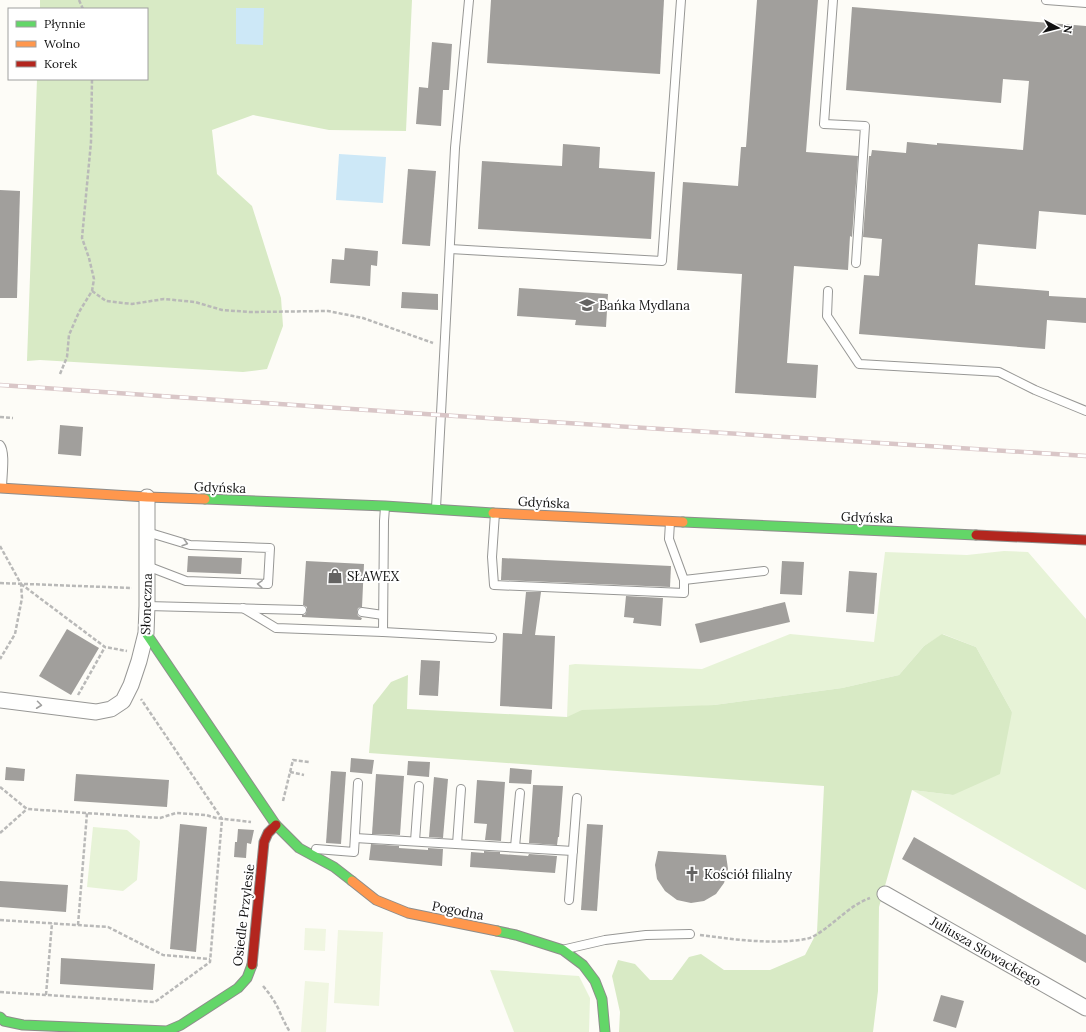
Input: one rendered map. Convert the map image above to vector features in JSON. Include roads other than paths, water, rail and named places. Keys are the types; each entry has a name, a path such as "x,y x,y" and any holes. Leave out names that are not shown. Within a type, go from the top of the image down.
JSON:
{"main road":[{"name":"Gdyńska","path":"1,488 147,497 385,506 495,513 1086,540"},
{"path":"146,633 276,825"},
{"name":"Pogodna","path":"276,825 299,848 334,867 376,900 408,913 516,934 563,950 583,965 595,981 602,999 605,1032"},
{"name":"Osiedle Przylesie","path":"0,1017 4,1021 23,1025 167,1031 181,1025 238,988 248,978 252,964 264,842 268,833 276,825"}],"street":[{"name":"Słoneczna","path":"0,700 96,712 111,709 123,701 140,661 146,633 147,497"},
{"name":"Juliusza Słowackiego","path":"885,894 1086,1008"}],"lane":[{"path":"436,509 455,148 469,0"},
{"path":"450,248 662,261 681,0"},
{"path":"833,0 824,124 865,126 856,263"},
{"path":"1046,0 1086,3"},
{"path":"828,291 827,316 859,364 999,372 1035,390 1086,411"},
{"path":"0,445 3,456 1,488"},
{"path":"383,632 385,506"},
{"path":"495,513 492,557 494,585 684,593 684,580 669,539 670,521"},
{"path":"147,532 190,545 270,548 268,584 186,580 147,566"},
{"path":"684,580 764,571"},
{"path":"147,606 302,610"},
{"path":"243,608 276,628 492,638"},
{"path":"362,612 383,615"},
{"path":"299,848 354,852 358,783"},
{"path":"415,841 419,786"},
{"path":"457,844 461,789"},
{"path":"516,847 520,792"},
{"path":"569,900 577,798"},
{"path":"355,838 573,851"},
{"path":"563,950 605,940 639,936 690,934"}],"water":[{"path":"236,8 264,8 263,45 236,44"},
{"path":"339,154 386,157 383,203 336,200"}],"railway":[{"path":"0,385 440,415 1086,456"}],"place":[{"name":"Bańka Mydlana","path":"587,305"},
{"name":"SŁAWEX","path":"335,576"},
{"name":"Kościół filialny","path":"692,874"}]}
